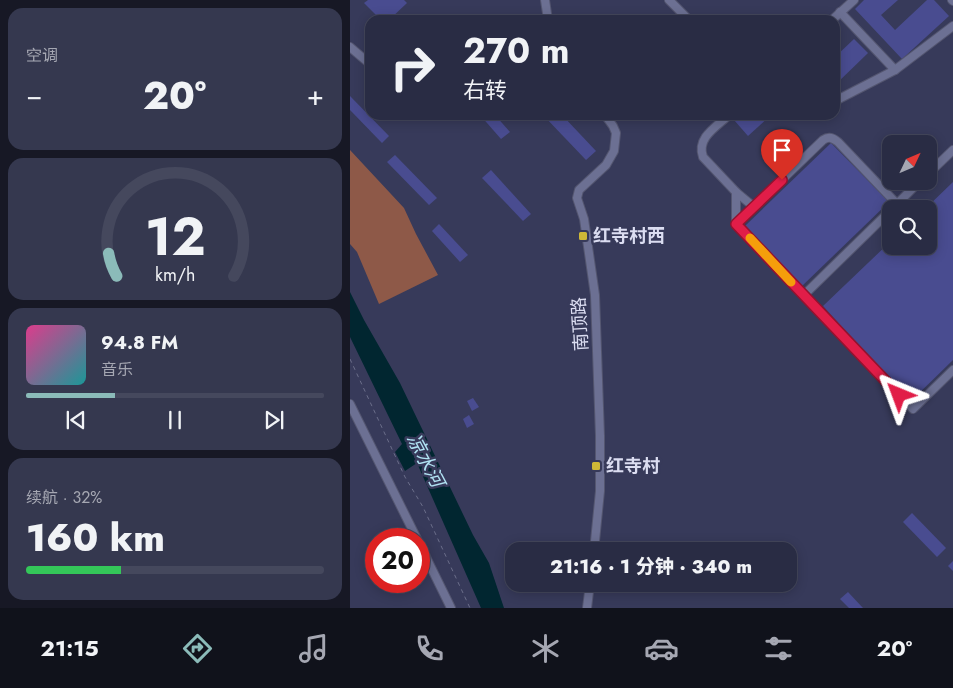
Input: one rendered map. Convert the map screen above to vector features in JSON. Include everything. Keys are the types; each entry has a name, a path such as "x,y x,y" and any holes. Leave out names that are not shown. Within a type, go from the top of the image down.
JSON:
{"street":[{"path":"545,0 547,15"},
{"path":"670,0 684,15"},
{"path":"837,15 854,0"},
{"path":"840,12 895,70"},
{"path":"840,98 895,70 953,26"},
{"path":"350,47 365,60"},
{"name":"南顶路","path":"595,542 600,491 595,305 584,219 577,198 579,190 606,165 614,152 616,133 609,120"},
{"path":"723,120 703,138 700,144 700,151 703,157 736,192 754,207"},
{"path":"736,224 823,140 829,137 838,142 886,200"},
{"path":"938,164 953,150"},
{"path":"901,200 911,190"},
{"path":"736,192 736,224 913,409 953,370"},
{"path":"804,295 882,219"},
{"path":"350,404 412,528"},
{"path":"430,565 451,608"},
{"path":"587,608 589,592"}],"path":[{"path":"350,359 405,477 423,507 470,608"}],"shaded area":[{"path":"350,150 404,208 438,275 379,304 357,252 350,244"}],"water":[{"name":"凉水河","path":"350,292 400,383 473,535 489,563 504,608 481,608 417,463 405,471 395,452 402,444 350,337"}],"building":[{"path":"368,0 404,0 407,3 394,15 376,15 364,3"},
{"path":"864,0 898,0 881,15 895,30 927,0 934,0 949,16 902,59 855,9"},
{"path":"854,39 868,53 840,80 840,52"},
{"path":"350,96 365,111 365,120 373,120 389,136 382,143 350,110"},
{"path":"484,120 499,120 510,132 501,139"},
{"path":"548,120 567,120 596,151 586,160"},
{"path":"734,120 766,120 748,136"},
{"path":"831,143 887,200 882,200 882,209 802,286 744,227"},
{"path":"395,155 437,198 429,205 387,162"},
{"path":"491,170 531,214 523,221 482,178"},
{"path":"953,182 953,360 910,402 823,306 882,250 882,255 937,255 937,200 934,200"},
{"path":"439,224 468,255 460,262 432,231"},
{"path":"473,398 479,407 472,411 467,401"},
{"path":"469,415 474,424 467,428 463,419"},
{"path":"912,513 946,548 937,557 903,522"},
{"path":"953,561 953,571 948,566"},
{"path":"848,592 863,608 849,608 840,599"}],"slow traffic":[{"path":"750,238 791,282"}],"place":[{"name":"红寺村西","path":"583,236"},
{"name":"红寺村","path":"596,466"}],"route":[{"path":"782,180 736,224 899,395"}]}
